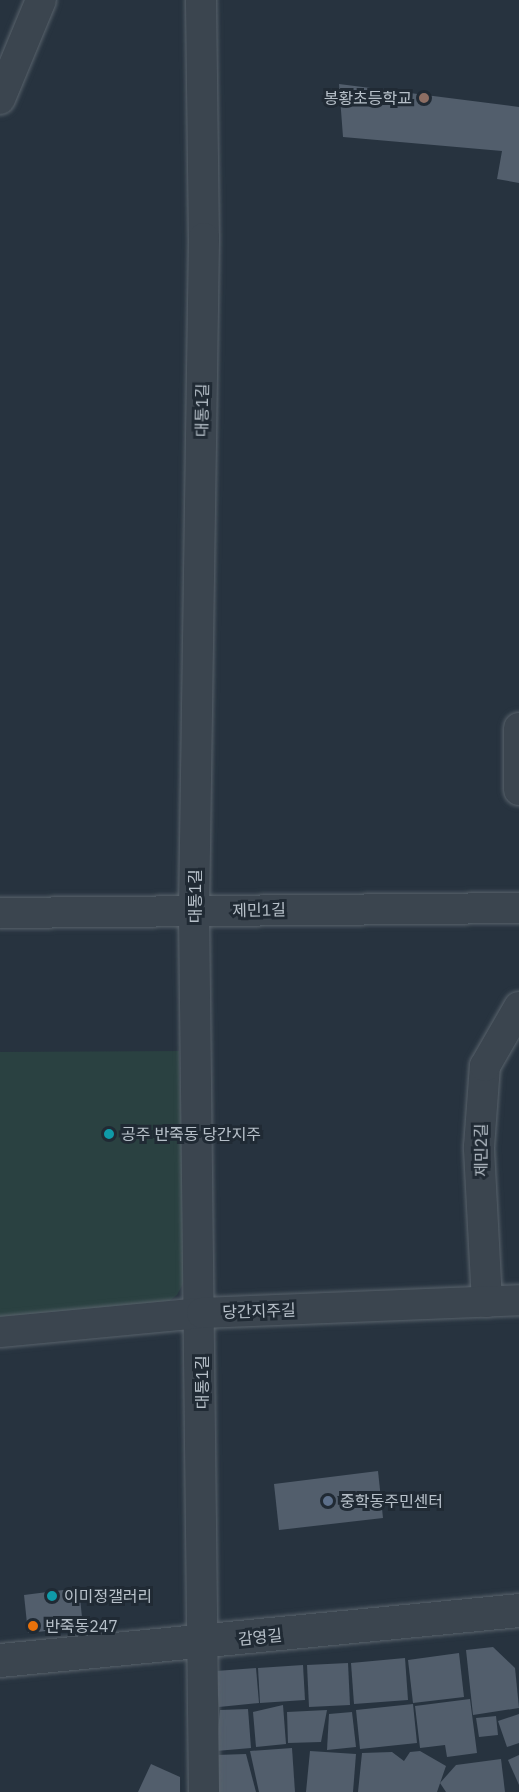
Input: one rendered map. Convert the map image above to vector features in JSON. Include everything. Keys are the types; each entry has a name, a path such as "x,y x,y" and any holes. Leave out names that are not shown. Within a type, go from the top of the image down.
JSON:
{"street":[{"path":"0,99 41,0"},
{"name":"대통1길","path":"201,0 204,238 194,911 202,1313 201,1643 204,1792"},
{"path":"519,728 519,789"},
{"name":"제민1길","path":"0,913 519,908"},
{"name":"제민2길","path":"488,1302 478,1147 485,1066 519,1006"},
{"name":"당간지주길","path":"0,1332 202,1313 519,1300"},
{"name":"감영길","path":"0,1660 201,1643 519,1610"}],"green space":[{"path":"179,1051 185,1280 177,1295 164,1305 0,1317 0,1052"}],"building":[{"path":"339,84 519,107 519,183 497,179 502,151 343,137"},
{"name":"중학동주민센터","path":"378,1471 383,1518 279,1530 274,1484"},
{"path":"79,1588 83,1627 28,1633 24,1595"},
{"path":"493,1647 515,1668 519,1708 473,1715 466,1650"},
{"path":"459,1653 464,1697 413,1703 408,1660"},
{"path":"405,1658 408,1700 354,1704 351,1663"},
{"path":"348,1663 350,1705 309,1707 307,1665"},
{"path":"303,1665 305,1700 260,1703 258,1668"},
{"path":"256,1668 259,1703 219,1707 216,1671"},
{"path":"470,1699 477,1753 447,1757 445,1745 420,1748 415,1706"},
{"path":"413,1704 417,1743 360,1749 356,1710"},
{"path":"283,1705 286,1744 256,1747 253,1712"},
{"path":"248,1709 251,1748 216,1751 220,1710"},
{"path":"327,1710 321,1742 288,1743 287,1712"},
{"path":"352,1712 356,1747 327,1750 329,1714"},
{"path":"519,1714 519,1743 507,1747 498,1721"},
{"path":"496,1716 498,1735 479,1737 476,1718"},
{"path":"292,1748 295,1792 259,1792 250,1751"},
{"path":"310,1751 356,1754 353,1792 306,1792"},
{"path":"420,1751 446,1766 437,1792 358,1792 362,1753 392,1752 404,1761 410,1752"},
{"path":"246,1754 256,1792 215,1792 216,1755"},
{"path":"519,1755 519,1785 508,1760"},
{"path":"501,1759 505,1792 446,1792 440,1783 456,1765"},
{"path":"151,1764 180,1777 180,1792 138,1792"}],"place":[{"name":"봉황초등학교","path":"424,98"},
{"name":"공주 반죽동 당간지주","path":"109,1134"},
{"name":"중학동주민센터","path":"328,1501"},
{"name":"이미정갤러리","path":"52,1596"},
{"name":"반죽동247","path":"33,1626"}]}
